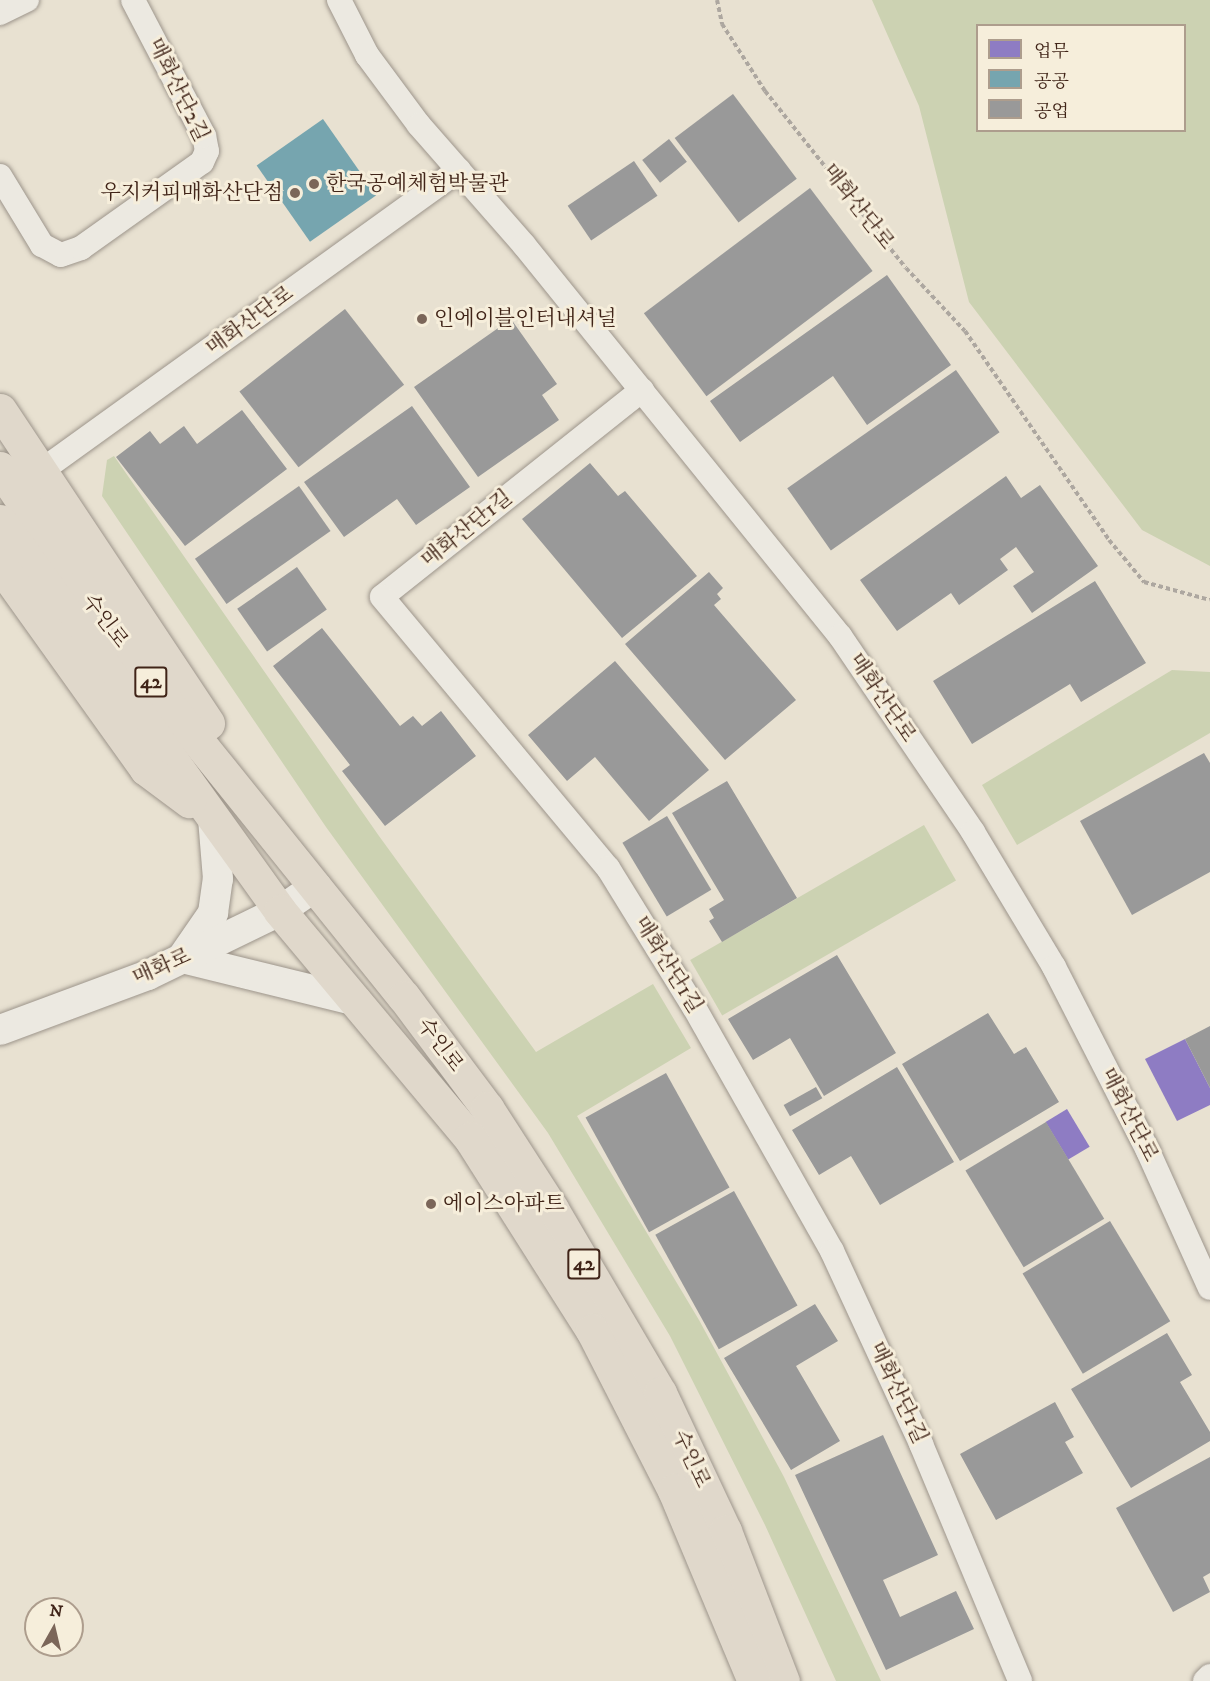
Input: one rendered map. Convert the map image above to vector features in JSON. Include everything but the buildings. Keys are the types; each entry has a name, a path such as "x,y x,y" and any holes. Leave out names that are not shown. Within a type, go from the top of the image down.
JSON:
{"main road":[{"path":"0,410 212,729 238,790"},
{"name":"수인로","path":"0,468 80,587 316,886 487,1108 564,1229 660,1393 725,1530 783,1681"},
{"name":"수인로","path":"0,521 280,911 470,1138 592,1330 674,1490 754,1681"},
{"path":"0,565 146,769 213,818"}],"street":[{"path":"0,13 27,0"},
{"name":"매화산단2길","path":"0,176 42,245 61,255 81,248 202,162 207,151 204,136 133,0"},
{"name":"매화산단로","path":"339,0 367,55 419,125 642,390 840,636 973,832 1054,967 1148,1151 1210,1288"},
{"name":"매화산단로","path":"41,471 459,170"},
{"name":"매화산단1길","path":"642,390 382,597 608,868 694,1007 832,1251 921,1444 1020,1681"},
{"path":"213,818 218,879 213,913 182,958 357,1002"},
{"name":"매화로","path":"0,1030 182,958 280,911 316,886"},
{"path":"1205,1681 1210,1676"}],"path":[{"name":"매화산단로","path":"717,0 722,24 765,90 906,268 965,331 1109,540 1144,582 1210,600"}],"green space":[{"path":"872,0 1210,0 1210,566 1142,530 969,302 919,106"},
{"path":"114,456 379,836 536,1052 653,984 691,1048 577,1116 699,1320 784,1477 881,1681 836,1681 765,1525 670,1336 548,1133 326,827 102,496 107,460"},
{"path":"1172,670 1210,672 1210,733 1017,845 982,785"},
{"path":"924,825 956,880 722,1015 690,960"}],"place":[{"name":"한국공예체험박물관","path":"314,184"},
{"name":"우지커피매화산단점","path":"295,193"},
{"name":"인에이블인터내셔널","path":"422,319"},
{"name":"에이스아파트","path":"431,1204"}]}
